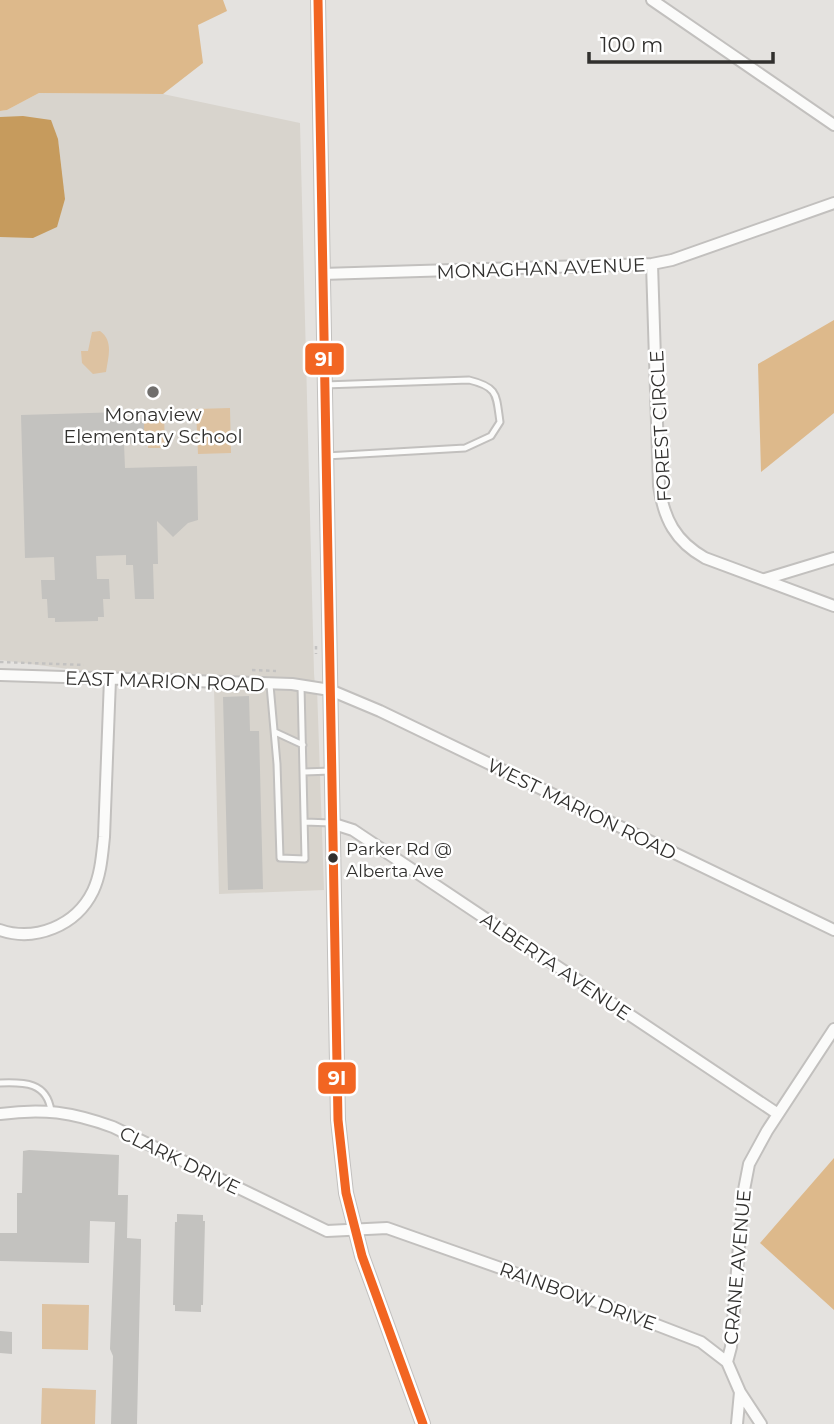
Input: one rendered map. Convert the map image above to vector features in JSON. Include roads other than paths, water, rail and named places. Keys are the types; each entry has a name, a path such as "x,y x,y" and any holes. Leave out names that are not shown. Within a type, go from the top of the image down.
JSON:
{"street":[{"path":"317,0 338,1120 346,1193 355,1230 380,1309 423,1424"},
{"path":"652,0 834,125"},
{"name":"MONAGHAN AVENUE","path":"322,274 652,264 672,260 834,203"},
{"name":"FOREST CIRCLE","path":"652,264 659,486 666,517 679,539 692,550 722,565 834,606"},
{"path":"765,579 834,558"},
{"name":"EAST MARION ROAD","path":"0,675 301,686 330,690"},
{"path":"0,930 24,935 41,933 75,914 92,893 101,863 104,837 110,679"},
{"name":"WEST MARION ROAD","path":"330,690 380,711 834,930"},
{"name":"ALBERTA AVENUE","path":"331,823 353,830 778,1114"},
{"name":"CRANE AVENUE","path":"727,1362 731,1347 745,1179 755,1150 834,1029"},
{"name":"CLARK DRIVE","path":"0,1114 51,1111 84,1116 113,1127 327,1231 355,1230"},
{"name":"RAINBOW DRIVE","path":"355,1230 387,1228 584,1297 701,1342 727,1362"},
{"path":"727,1362 740,1392 761,1424"},
{"path":"737,1424 740,1392"}],"lane":[{"path":"324,385 469,380 488,385 496,395 500,422 491,436 465,448 326,456"},
{"path":"270,685 275,732 280,858 305,859 301,686"},
{"path":"275,732 303,745"},
{"path":"304,772 331,771"},
{"path":"305,822 331,823"},
{"path":"0,1083 22,1082 42,1089 49,1100 51,1111"}],"place":[{"name":"Monaview Elementary School","path":"153,392"},
{"name":"Parker Rd @ Alberta Ave","path":"333,858"}]}
